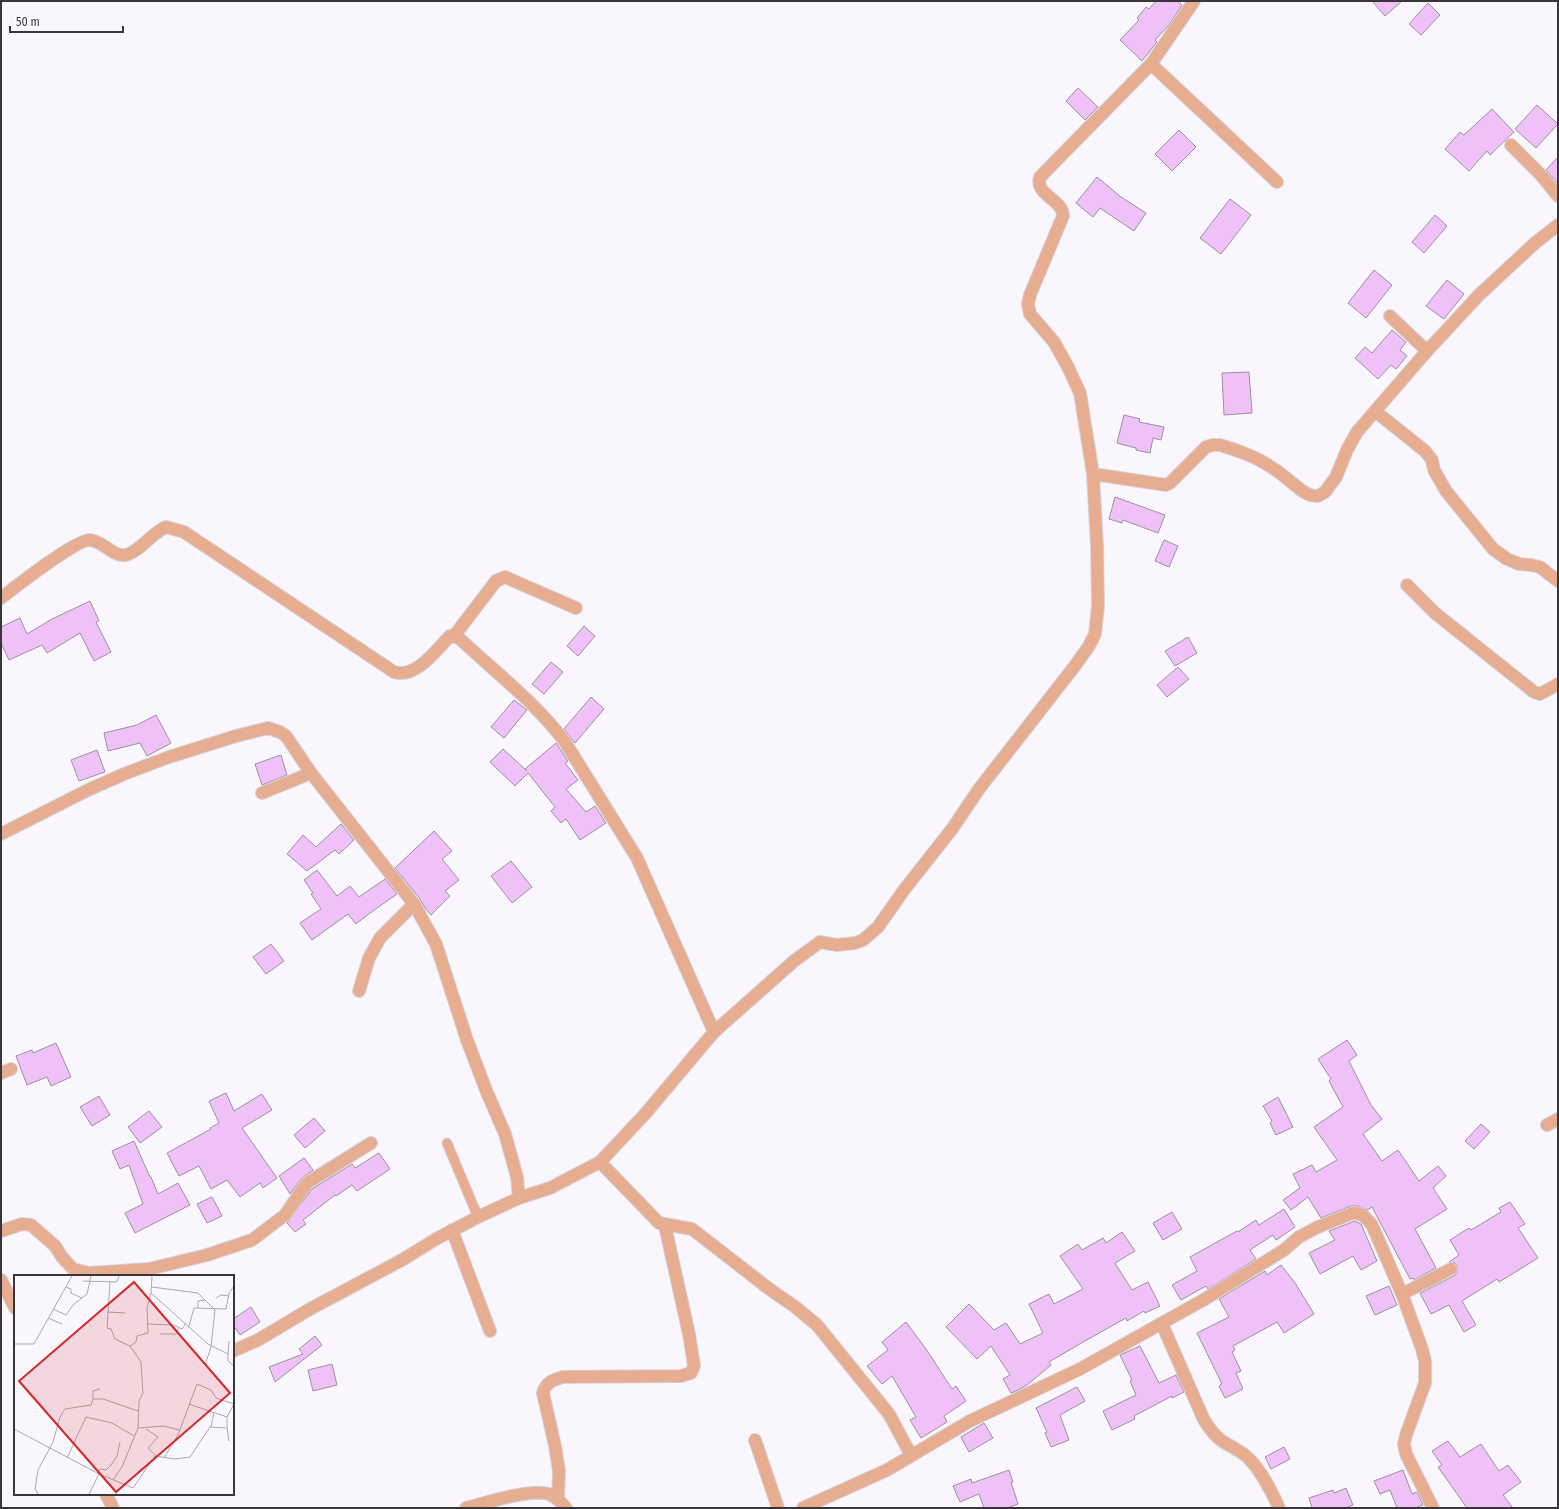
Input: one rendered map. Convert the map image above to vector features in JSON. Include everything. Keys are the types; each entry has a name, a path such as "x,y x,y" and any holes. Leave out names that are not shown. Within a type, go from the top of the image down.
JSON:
{"street":[{"path":"234,1351 258,1340 310,1309 402,1260 452,1230 519,1198 550,1188 600,1162 646,1114 714,1032 794,961 817,943 824,942 837,945 855,943 863,940 878,927 904,890 952,829 979,789 1024,733 1089,646 1095,634 1098,606 1097,546 1093,474 1080,393 1054,342 1030,314 1028,304 1030,295 1063,216 1060,208 1041,188 1039,181 1040,177 1151,64 1194,1"},
{"path":"1151,64 1276,182"},
{"path":"1512,145 1541,175 1558,196"},
{"path":"1093,474 1166,485 1170,483 1206,447 1220,445 1264,461 1281,473 1304,493 1318,496 1324,492 1336,477 1347,450 1357,432 1427,351 1479,295 1535,242 1558,225"},
{"path":"1390,316 1427,351"},
{"path":"1375,412 1425,451 1432,460 1434,470 1446,491 1494,549 1508,559 1519,564 1540,567 1558,581"},
{"path":"1,598 75,545 90,540 123,556 130,554 156,532 166,527 184,532 394,672 401,674 420,666 450,636 454,636 496,581 505,577 576,608"},
{"path":"1407,585 1435,613 1534,692 1540,694 1558,684"},
{"path":"454,636 459,638 528,700 552,724 565,742 637,858 714,1032"},
{"path":"1,834 88,790 124,774 169,757 236,736 268,728 280,732 286,736 310,773 414,904 436,944 467,1040 505,1134 517,1177 519,1198"},
{"path":"262,793 310,773"},
{"path":"359,991 369,958 380,938 414,904"},
{"path":"1,1231 22,1224 31,1225 55,1246 62,1257 74,1269 89,1273 149,1270 207,1255 252,1240 285,1215 307,1183 371,1144"},
{"path":"600,1162 659,1223 665,1226 685,1227 692,1229 736,1264 808,1316 826,1335 889,1414 911,1455"},
{"path":"803,1508 887,1470 970,1421 1080,1369 1205,1299 1277,1254 1299,1237 1318,1227 1353,1213 1359,1213 1365,1216 1372,1225 1402,1294 1422,1350 1426,1372 1425,1383 1404,1444 1406,1454 1433,1508"},
{"path":"558,1499 559,1471 555,1446 542,1393 545,1386 552,1380 563,1377 681,1376 691,1373 694,1366 689,1334 665,1226"},
{"path":"452,1230 490,1331"},
{"path":"1402,1294 1451,1269"},
{"path":"1,1280 14,1306"},
{"path":"1162,1324 1204,1420 1212,1432 1222,1441 1250,1459 1271,1490 1279,1508"},
{"path":"755,1440 778,1508"},
{"path":"466,1508 521,1494 537,1492 550,1494 558,1499 566,1508"},
{"path":"106,1495 113,1508"}],"lane":[{"path":"447,1143 478,1217"}],"building":[{"path":"1156,1 1177,1 1182,5 1169,25 1155,40 1157,42 1142,61 1120,40 1139,20 1137,18 1146,7 1149,9"},
{"path":"1372,1 1402,1 1385,16"},
{"path":"1428,3 1440,15 1421,35 1409,24"},
{"path":"1078,88 1098,107 1085,120 1066,101"},
{"path":"1537,105 1558,124 1536,148 1515,129"},
{"path":"1492,109 1514,132 1490,155 1487,151 1469,171 1445,149 1460,132 1464,135"},
{"path":"1179,130 1196,147 1172,171 1155,154"},
{"path":"1558,157 1558,184 1546,170"},
{"path":"1097,177 1121,197 1146,213 1134,231 1100,208 1093,217 1076,203"},
{"path":"1230,199 1251,215 1221,254 1200,238"},
{"path":"1435,215 1447,226 1424,253 1412,242"},
{"path":"1374,270 1392,285 1366,318 1348,303"},
{"path":"1447,280 1464,294 1444,319 1426,306"},
{"path":"1392,330 1406,342 1400,350 1407,356 1396,369 1391,365 1378,379 1355,358 1365,347 1372,353"},
{"path":"1249,372 1252,413 1224,415 1222,373"},
{"path":"1124,415 1140,419 1139,422 1164,427 1161,440 1153,438 1150,453 1117,443"},
{"path":"1115,497 1165,515 1158,533 1123,520 1122,523 1109,519"},
{"path":"1164,540 1178,546 1169,567 1155,561"},
{"path":"90,601 99,621 96,622 111,652 94,661 80,633 47,653 42,645 9,660 1,643 1,627 20,618 27,634 52,619"},
{"path":"584,626 595,636 578,656 567,646"},
{"path":"1188,637 1197,653 1175,666 1165,651"},
{"path":"551,662 563,672 544,694 532,684"},
{"path":"1178,667 1189,679 1167,697 1157,685"},
{"path":"591,697 604,709 575,743 564,729"},
{"path":"514,700 527,710 504,738 491,727"},
{"path":"156,715 171,743 147,756 140,743 108,751 104,733 137,725"},
{"path":"556,743 568,761 565,763 578,780 566,789 586,812 595,806 606,823 580,840 566,819 561,823 551,811 555,807 528,773 515,786 490,762 503,749 527,771 525,769"},
{"path":"97,750 105,772 79,781 71,760"},
{"path":"281,755 287,775 262,785 255,764"},
{"path":"341,824 354,840 339,854 335,850 307,871 287,854 303,835 316,847"},
{"path":"434,831 452,851 442,859 459,880 445,891 450,896 431,915 395,868"},
{"path":"511,861 532,887 512,903 491,876"},
{"path":"317,870 337,896 350,886 359,897 385,879 397,894 356,924 348,914 312,940 300,923 321,909 304,880"},
{"path":"271,944 284,961 266,974 253,957"},
{"path":"1347,1040 1357,1055 1349,1061 1371,1105 1382,1119 1363,1134 1382,1161 1398,1150 1419,1181 1438,1166 1446,1176 1433,1188 1447,1209 1415,1229 1436,1268 1414,1280 1413,1278 1410,1279 1372,1207 1367,1210 1358,1206 1351,1206 1321,1218 1308,1197 1291,1210 1283,1200 1300,1188 1293,1174 1312,1165 1316,1172 1337,1160 1314,1127 1343,1107 1329,1081 1331,1079 1318,1059"},
{"path":"56,1043 71,1077 51,1086 47,1077 27,1085 16,1056 32,1050 33,1053"},
{"path":"226,1093 234,1111 262,1094 272,1110 242,1128 277,1178 263,1188 260,1183 240,1197 227,1180 211,1189 199,1166 179,1176 167,1153 219,1123 209,1101"},
{"path":"99,1096 110,1115 92,1126 80,1107"},
{"path":"1278,1097 1293,1127 1276,1135 1270,1123 1272,1121 1263,1106"},
{"path":"149,1111 162,1127 140,1143 128,1127"},
{"path":"314,1118 325,1131 305,1148 294,1135"},
{"path":"1481,1124 1490,1132 1474,1149 1465,1141"},
{"path":"134,1141 158,1194 178,1183 190,1205 135,1233 125,1213 143,1204 129,1165 120,1169 112,1151"},
{"path":"379,1153 390,1169 357,1191 352,1185 336,1196 335,1195 303,1220 306,1224 295,1232 287,1223 312,1189 352,1164 355,1168"},
{"path":"304,1158 313,1170 301,1179 290,1194 279,1176"},
{"path":"212,1197 222,1216 207,1223 197,1204"},
{"path":"1510,1202 1525,1224 1518,1228 1538,1258 1499,1282 1497,1279 1462,1301 1476,1325 1464,1332 1449,1305 1431,1314 1420,1293 1454,1276 1457,1273 1457,1265 1449,1262 1459,1255 1450,1240 1469,1228 1471,1230 1501,1212 1499,1208"},
{"path":"1284,1209 1295,1227 1276,1240 1273,1235 1250,1250 1256,1259 1208,1289 1206,1286 1181,1300 1172,1285 1197,1271 1190,1257 1237,1231 1238,1232 1256,1220 1259,1225"},
{"path":"1172,1212 1182,1229 1163,1240 1153,1223"},
{"path":"1355,1221 1361,1224 1377,1261 1361,1270 1353,1256 1320,1274 1309,1253 1335,1240 1329,1231"},
{"path":"1122,1232 1135,1251 1115,1263 1132,1290 1148,1282 1160,1306 1145,1313 1144,1311 1127,1321 1126,1318 1049,1362 1051,1365 1027,1385 1016,1391 1011,1393 1003,1379 1010,1375 991,1346 977,1359 946,1327 969,1304 994,1330 1006,1323 1020,1344 1043,1333 1029,1304 1049,1294 1054,1304 1083,1289 1060,1256 1078,1244 1082,1250 1103,1238 1106,1243"},
{"path":"1281,1265 1295,1283 1314,1314 1284,1333 1277,1322 1233,1346 1235,1350 1232,1352 1241,1371 1236,1373 1243,1389 1225,1398 1219,1386 1222,1384 1197,1333 1229,1317 1219,1299 1265,1271 1267,1275"},
{"path":"1389,1286 1397,1305 1375,1315 1366,1296"},
{"path":"251,1307 260,1322 240,1335 234,1326 234,1318"},
{"path":"906,1322 926,1349 952,1389 956,1386 966,1401 944,1416 947,1422 921,1438 910,1420 916,1417 892,1376 882,1384 867,1366 888,1350 882,1342"},
{"path":"315,1336 322,1345 275,1382 269,1367 303,1354 299,1349"},
{"path":"1140,1346 1159,1383 1176,1375 1184,1392 1172,1398 1172,1396 1134,1416 1135,1419 1112,1430 1103,1411 1136,1395 1130,1381 1132,1380 1120,1355"},
{"path":"332,1364 337,1385 313,1391 308,1370"},
{"path":"1077,1387 1085,1401 1060,1415 1069,1440 1051,1447 1045,1433 1047,1432 1036,1408"},
{"path":"984,1423 993,1438 969,1452 961,1437"},
{"path":"1448,1441 1460,1457 1481,1444 1499,1471 1508,1465 1521,1482 1503,1495 1513,1508 1467,1508 1438,1467 1442,1465 1432,1451"},
{"path":"1284,1447 1290,1459 1271,1469 1265,1457"},
{"path":"1009,1470 1018,1504 1007,1508 984,1508 979,1494 960,1502 953,1486 971,1479 972,1483"},
{"path":"1403,1470 1412,1494 1417,1492 1423,1505 1415,1508 1397,1508 1390,1490 1380,1494 1374,1481"},
{"path":"1346,1488 1353,1505 1345,1508 1312,1508 1309,1498 1333,1490 1334,1493"}]}
